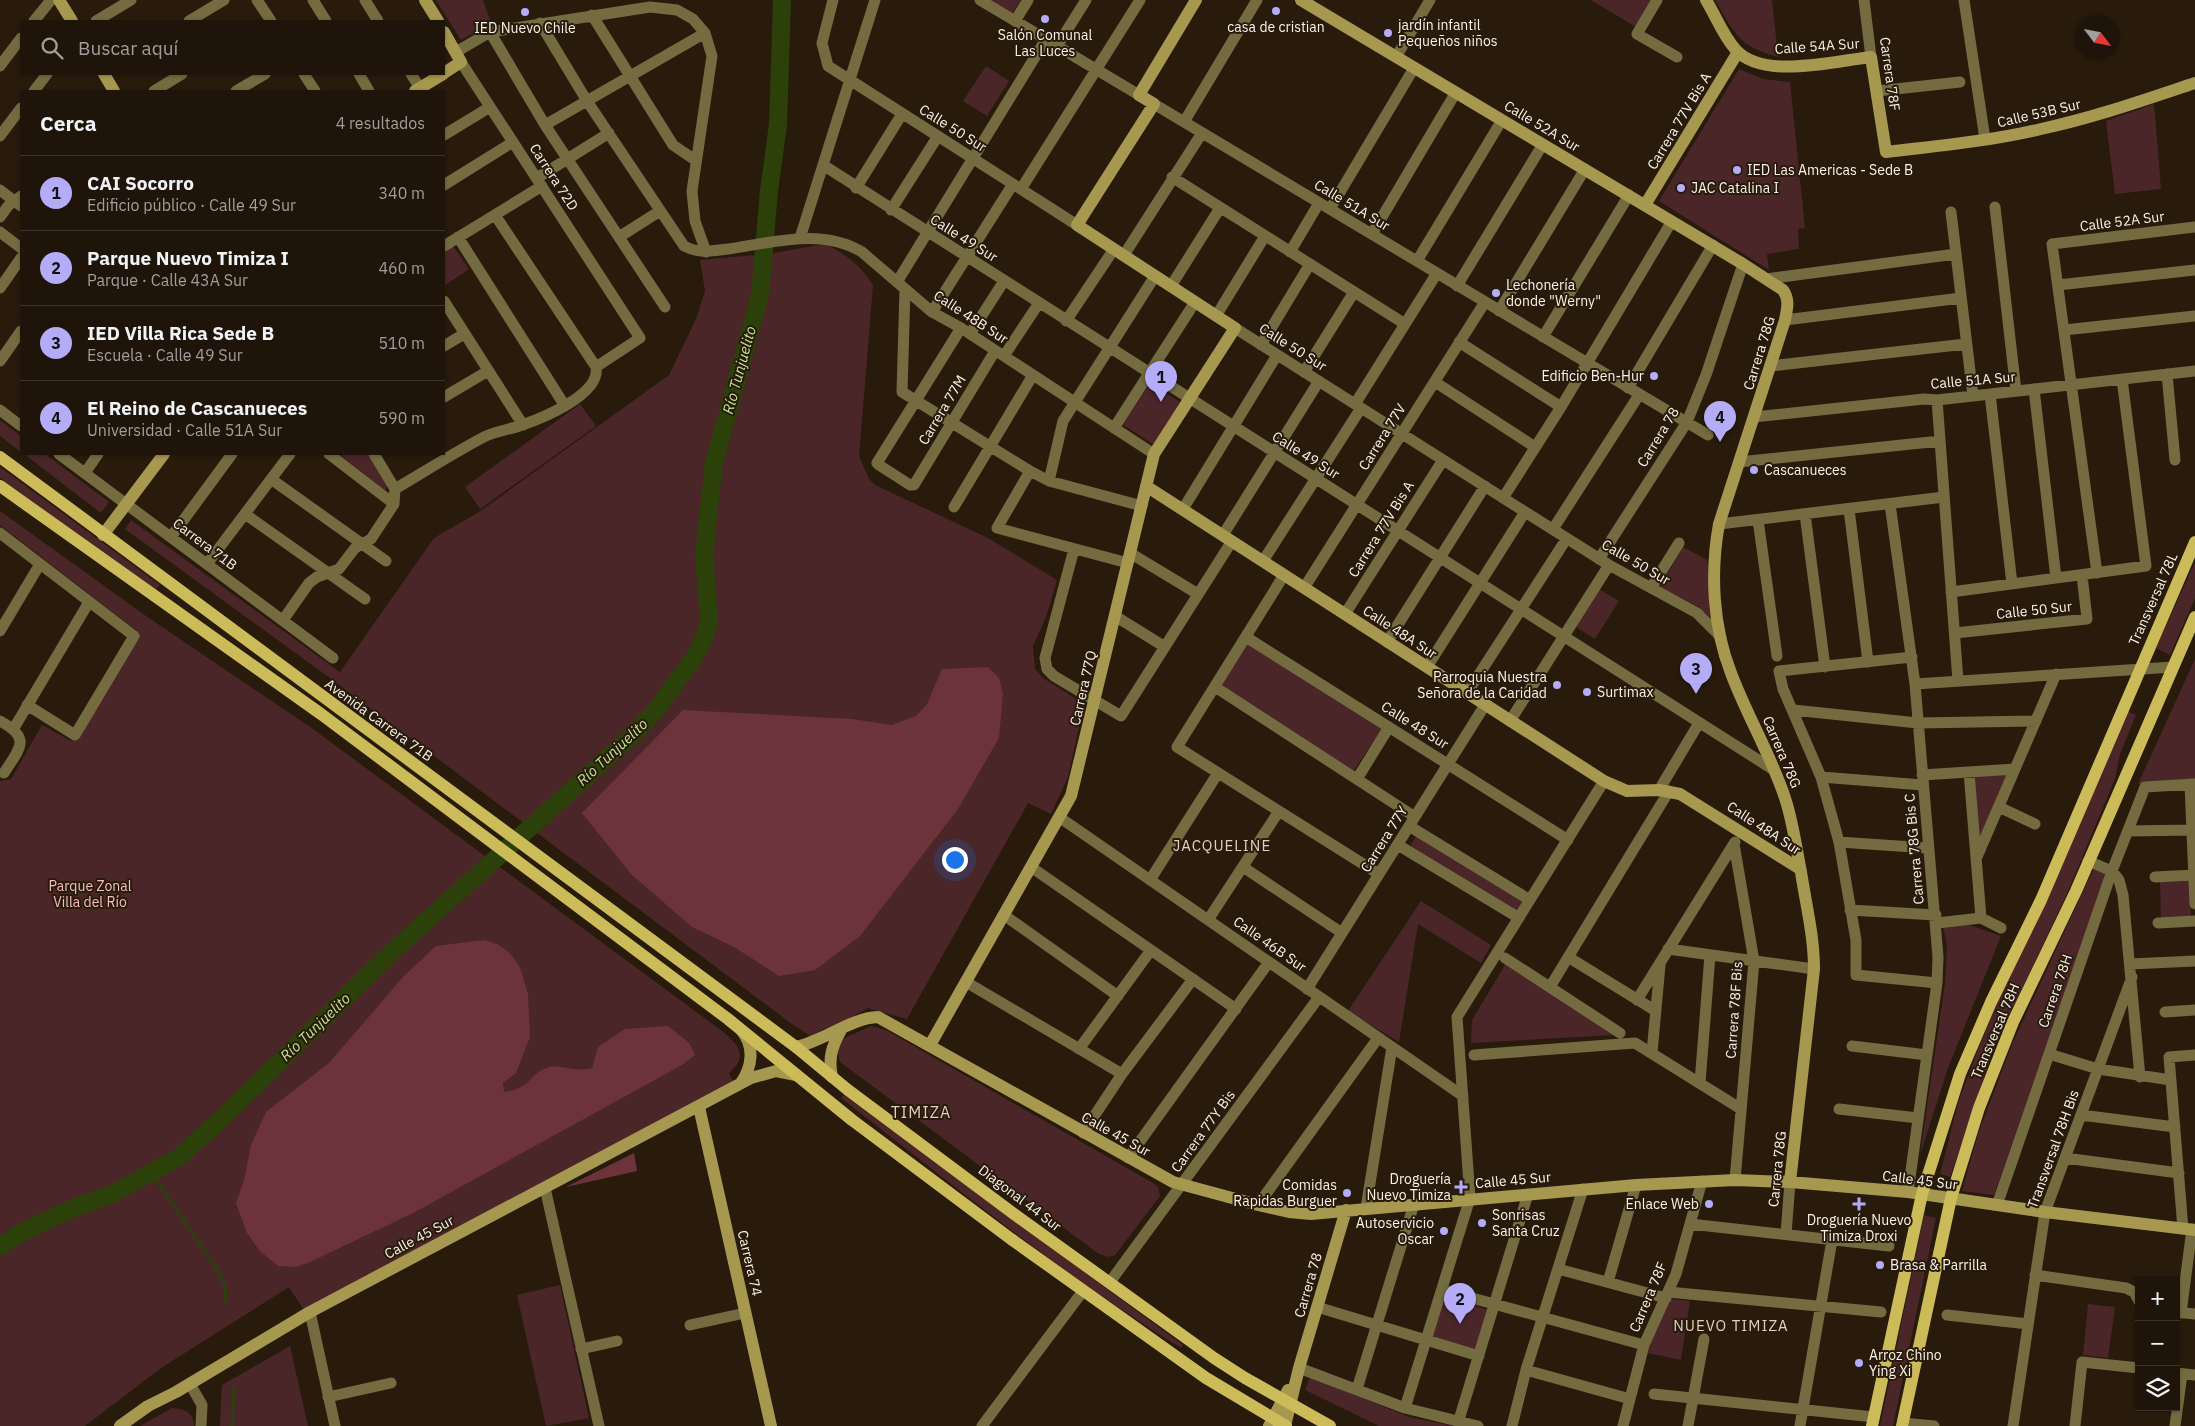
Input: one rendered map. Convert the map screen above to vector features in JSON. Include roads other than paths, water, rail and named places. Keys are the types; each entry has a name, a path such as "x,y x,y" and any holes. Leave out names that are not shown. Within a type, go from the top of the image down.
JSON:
{"main road":[{"name":"Avenida Carrera 71B","path":"0,457 740,1006"},
{"path":"0,486 321,714 742,1029 852,1120 1084,1291 1271,1422 1285,1426"},
{"name":"Transversal 78L","path":"2139,669 2195,542"},
{"path":"2173,667 2195,617"},
{"name":"Transversal 78H","path":"1903,1424 1951,1198 1964,1152 1997,1060 2088,861 2173,667"},
{"name":"Transversal 78H","path":"1873,1422 1922,1194 1949,1108 1975,1038 2041,900 2139,669"},
{"name":"Diagonal 44 Sur","path":"740,1006 796,1047 832,1077 1214,1358 1286,1402 1330,1426"}],"street":[{"path":"35,20 51,0"},
{"path":"59,0 71,20"},
{"path":"98,20 131,0"},
{"path":"191,20 224,0"},
{"path":"257,0 268,20"},
{"path":"313,0 325,20"},
{"path":"365,0 377,20"},
{"path":"425,0 437,20"},
{"name":"Calle 50 Sur","path":"832,0 823,35 824,52 828,66 1261,345 1604,562 1704,618 1721,637"},
{"path":"800,238 875,0"},
{"name":"Calle 51A Sur","path":"980,0 1708,435"},
{"path":"1015,21 1028,0"},
{"path":"1057,46 1086,0"},
{"path":"932,312 966,257 1096,70 1140,0"},
{"path":"1139,95 1196,0"},
{"path":"1184,122 1257,0"},
{"name":"Calle 52A Sur","path":"1301,0 1713,245 1783,290 1787,296"},
{"path":"1396,57 1430,0"},
{"path":"1658,0 1637,34 1677,57"},
{"path":"1706,0 1738,52"},
{"name":"Carrera 78F","path":"1864,0 1886,152"},
{"path":"1964,0 1986,140"},
{"path":"445,72 459,57 490,32 650,3 677,10 693,19 705,33 712,56 695,160 692,191 695,222 706,252 694,252 684,246 587,101 540,24"},
{"path":"592,15 673,145 695,160"},
{"path":"490,32 545,125 665,307"},
{"path":"545,125 705,33"},
{"name":"Carrera 72D","path":"445,34 490,107 640,338 596,367"},
{"path":"0,66 20,39"},
{"path":"1046,39 927,232 901,286 902,392 1049,481 1142,506"},
{"name":"Calle 54A Sur","path":"1738,52 1750,60 1780,67 1871,57"},
{"name":"Carrera 77V Bis A","path":"1645,205 1738,52"},
{"path":"1330,209 1414,68"},
{"path":"35,90 46,75"},
{"path":"104,75 110,89"},
{"path":"156,90 180,75"},
{"path":"238,90 263,75"},
{"path":"305,75 314,90"},
{"path":"360,75 369,90"},
{"path":"411,75 418,90 441,75"},
{"path":"1877,91 1960,82"},
{"name":"Calle 53B Sur","path":"1886,152 1986,140 2069,122 2195,83"},
{"path":"1372,234 1456,92"},
{"path":"1077,225 1154,104"},
{"path":"445,134 490,107"},
{"path":"0,136 20,109"},
{"path":"856,188 902,114"},
{"path":"1417,261 1502,120"},
{"path":"445,245 494,215 568,159 609,133"},
{"path":"1066,321 1119,252 1202,133"},
{"path":"891,210 938,136"},
{"path":"445,184 513,142"},
{"path":"1457,286 1543,144"},
{"name":"Calle 49 Sur","path":"823,165 856,188 1774,770"},
{"path":"1499,311 1585,169"},
{"path":"1172,177 1405,324"},
{"path":"0,190 19,201 0,217"},
{"path":"1543,337 1629,195"},
{"path":"1290,252 1319,203"},
{"path":"1994,207 2016,391"},
{"path":"1171,286 1220,208"},
{"path":"619,236 660,211"},
{"path":"1951,212 1972,396"},
{"path":"395,489 483,437 523,425 565,406 583,395 597,372 596,367 494,215"},
{"path":"1503,498 1561,407 1672,221"},
{"name":"Calle 52A Sur","path":"2058,285 2052,244 2195,227"},
{"path":"0,232 20,247"},
{"path":"1216,316 1265,236"},
{"path":"458,237 565,406"},
{"name":"Calle 48B Sur","path":"706,252 800,238 835,240 850,245 932,312 965,331 1154,454"},
{"path":"1628,388 1713,245"},
{"path":"1766,279 1956,254"},
{"path":"0,288 20,259"},
{"path":"1261,345 1310,264"},
{"name":"Carrera 78","path":"1510,720 1563,636 1604,562 1687,422 1706,375 1744,264"},
{"path":"2097,573 2073,384 2058,285 2195,270"},
{"path":"1263,561 1316,479 1405,324 1437,273"},
{"path":"1049,481 1063,421 1155,276"},
{"path":"916,401 965,331 1004,281"},
{"path":"1304,372 1354,292"},
{"name":"Carrera 78G","path":"1786,1234 1814,969 1814,945 1791,817 1774,770 1730,672 1721,637 1713,578 1713,554 1718,524 1785,320 1788,306 1787,296"},
{"path":"1785,320 1961,298"},
{"path":"1114,428 1194,302"},
{"name":"Carrera 77V","path":"1304,588 1485,302"},
{"path":"445,303 523,425"},
{"name":"Carrera 77M","path":"916,401 877,463 910,485 914,485 951,423 1039,303"},
{"path":"2064,330 2195,316"},
{"name":"Carrera 77Q","path":"930,1045 1074,789 1154,454 1235,328"},
{"path":"0,361 20,333"},
{"path":"445,345 464,334"},
{"path":"1459,342 1561,407"},
{"path":"1770,366 1966,344"},
{"path":"1183,509 1277,355"},
{"path":"445,396 488,371"},
{"name":"Calle 51A Sur","path":"1754,417 1924,399 1936,400 2195,371"},
{"path":"2167,374 2175,460"},
{"path":"954,507 1033,375"},
{"path":"1951,592 2146,566 2122,379"},
{"path":"1074,549 1045,658 1047,669 1054,676 1121,716 1198,594 1274,453 1319,381"},
{"path":"1434,382 1535,447"},
{"path":"2034,389 2056,578"},
{"path":"1990,394 2012,584"},
{"path":"1553,529 1639,395"},
{"path":"1936,400 1958,681"},
{"path":"0,410 19,420"},
{"path":"1739,462 1940,441"},
{"name":"Carrera 71B","path":"60,455 333,658"},
{"path":"85,473 97,455"},
{"path":"104,535 163,455"},
{"path":"171,537 231,455"},
{"path":"207,564 289,455"},
{"path":"330,455 394,504"},
{"path":"282,620 309,583 317,577 340,569 355,548 371,539 394,504 395,489 375,455"},
{"name":"Carrera 77V Bis A","path":"1345,614 1443,460"},
{"path":"1030,471 997,528 1074,549 1129,558 1198,594"},
{"path":"271,479 386,561"},
{"name":"Calle 48A Sur","path":"1146,486 1604,781 1627,791 1664,790 1690,799 1800,869"},
{"path":"1387,642 1485,486"},
{"path":"1718,524 1944,497"},
{"name":"Carrera 78G Bis C","path":"1890,504 1915,684 1927,848 1936,919 1937,983 1908,1192"},
{"path":"1849,509 1868,662"},
{"path":"1427,667 1525,512"},
{"path":"245,514 365,600"},
{"path":"1805,514 1825,666"},
{"path":"1758,520 1777,656"},
{"path":"0,533 134,636 75,735 27,705"},
{"path":"1467,693 1567,538"},
{"path":"1651,588 1679,543"},
{"path":"0,631 40,564"},
{"path":"1284,575 1177,747 1379,874"},
{"name":"Calle 50 Sur","path":"1955,633 2087,619 2082,575"},
{"path":"14,728 89,602"},
{"path":"1115,616 1165,647"},
{"name":"Calle 48 Sur","path":"1246,637 1568,840"},
{"path":"1912,657 1779,671 1783,689 1821,777 1839,842 1856,940 1856,975 1937,983"},
{"path":"1915,684 2173,667"},
{"path":"1976,859 2056,674"},
{"path":"1215,687 1357,779 1412,822 1530,900"},
{"name":"Carrera 77Y","path":"1307,989 1485,705"},
{"path":"1793,710 1918,723 2036,721"},
{"path":"0,720 14,728 21,736 21,742 4,774"},
{"path":"1550,988 1664,790 1699,723"},
{"path":"1357,779 1389,727"},
{"path":"1821,777 1923,780 1969,772 2015,769"},
{"path":"1969,772 1981,918"},
{"path":"1150,880 1218,773"},
{"path":"1406,1408 1470,1198 1457,1017 1604,781"},
{"path":"2192,784 2195,904"},
{"name":"Carrera 78H","path":"1997,1205 2112,871 2145,787 2192,784"},
{"path":"1998,807 2035,824"},
{"path":"1208,920 1279,811"},
{"name":"Calle 46B Sur","path":"1059,817 1463,1096"},
{"path":"2128,831 2192,830"},
{"path":"1637,1000 1742,832"},
{"path":"1839,842 1927,848"},
{"path":"1398,844 1519,918"},
{"name":"Carrera 78F Bis","path":"1734,844 1754,961 1735,1180"},
{"path":"2088,861 2112,871 2122,888 2132,977 2140,1077"},
{"path":"1031,867 1236,1009"},
{"path":"1242,867 1342,933"},
{"path":"2155,877 2194,875"},
{"path":"1850,910 1936,919 1981,918 2001,928"},
{"path":"1004,915 1118,996"},
{"path":"2158,923 2195,921"},
{"path":"1668,949 1814,969"},
{"path":"1080,1049 1151,950"},
{"path":"1700,1082 1710,955"},
{"path":"1568,957 1656,1011"},
{"path":"1505,958 1620,1033"},
{"path":"2130,964 2195,961"},
{"path":"1128,1158 1269,962"},
{"path":"1652,1053 1660,963"},
{"name":"Transversal 78H Bis","path":"2013,1426 2045,1212 2132,977"},
{"path":"1083,1133 1122,1074 1193,979"},
{"path":"966,982 1122,1074"},
{"name":"Carrera 77Y Bis","path":"1110,1282 1319,997"},
{"path":"2164,1012 2195,1010"},
{"name":"Calle 45 Sur","path":"841,1030 869,1017 878,1017 1128,1158 1182,1185 1300,1214 1583,1189 1735,1180 1790,1182 1908,1192 2045,1212 2190,1229"},
{"path":"740,1086 751,1062 748,1038 742,1029"},
{"path":"796,1047 809,1044 841,1030"},
{"path":"832,1077 831,1049 841,1030"},
{"path":"1258,1205 1378,1038"},
{"path":"1474,1055 1635,1043 1741,1109"},
{"path":"1852,1046 1927,1055"},
{"path":"1366,1208 1392,1047"},
{"path":"2049,1054 2098,1069 2140,1077 2171,1080"},
{"path":"2180,1304 2190,1229 2179,1172 2169,1056 2195,1055"},
{"name":"Calle 45 Sur","path":"120,1426 148,1406 190,1384 310,1312 763,1073 784,1071 796,1075"},
{"name":"Carrera 74","path":"699,1107 771,1426"},
{"path":"1839,1109 1918,1118"},
{"path":"2081,1115 2175,1127"},
{"path":"2065,1158 2179,1172"},
{"name":"Carrera 78F","path":"1623,1426 1644,1345 1667,1295 1702,1181"},
{"path":"1608,1282 1636,1185"},
{"path":"545,1188 599,1426"},
{"path":"1512,1426 1526,1370 1583,1189"},
{"path":"1458,1423 1496,1304 1528,1194"},
{"path":"1357,1389 1414,1204"},
{"name":"Carrera 78","path":"1271,1422 1286,1402 1299,1368 1346,1210"},
{"path":"1690,1224 1889,1246"},
{"path":"1800,1426 1832,1240"},
{"path":"1558,1269 1667,1295 1881,1312"},
{"path":"2035,1276 2126,1288 2135,1294"},
{"path":"1443,1290 1544,1316 1644,1345"},
{"path":"982,1426 1084,1291"},
{"path":"1317,1308 1479,1356"},
{"path":"310,1312 335,1426"},
{"path":"2180,1312 2195,1314"},
{"path":"690,1325 746,1313"},
{"path":"1947,1315 2028,1324"},
{"path":"1688,1426 1704,1339"},
{"path":"581,1349 618,1341"},
{"path":"2082,1365 2135,1368"},
{"path":"2082,1365 2135,1375"},
{"path":"2075,1426 2082,1365"},
{"path":"1299,1368 1406,1408 1458,1423 1478,1426"},
{"path":"1526,1370 1630,1399"},
{"path":"2180,1377 2195,1375"},
{"path":"328,1397 391,1382"},
{"path":"190,1384 202,1405 200,1426"},
{"path":"1654,1394 1803,1410 1873,1422"},
{"name":"Carrera 78","path":"1285,1426 1286,1402"},
{"path":"2175,1426 2176,1411"},
{"path":"1903,1424 1934,1426"}],"waterway":[{"name":"Río Tunjuelito","path":"0,1247 20,1233 71,1209 114,1193 179,1157 222,1118 394,950 633,735 657,709 695,656 704,638 709,621 704,553 714,463 760,295 769,191 778,125 782,0"},
{"path":"152,1173 220,1274 225,1286 226,1303"},
{"path":"232,1426 234,1387"}],"place":[{"name":"casa de cristian","path":"1276,11"},
{"name":"IED Nuevo Chile","path":"525,12"},
{"name":"Salón Comunal Las Luces","path":"1045,19"},
{"name":"jardín infantil Pequeños niños","path":"1388,33"},
{"name":"IED Las Americas - Sede B","path":"1737,170"},
{"name":"JAC Catalina I","path":"1681,188"},
{"name":"Lechonería donde \"Werny\"","path":"1496,293"},
{"name":"Edificio Ben-Hur","path":"1654,376"},
{"name":"CAI Socorro","path":"1161,402"},
{"name":"El Reino de Cascanueces","path":"1720,442"},
{"name":"Cascanueces","path":"1754,470"},
{"name":"Parroquia Nuestra Señora de la Caridad","path":"1557,685"},
{"name":"Surtimax","path":"1587,692"},
{"name":"IED Villa Rica Sede B","path":"1696,694"},
{"name":"Droguería Nuevo Timiza","path":"1461,1187"},
{"name":"Comidas Rapidas Burguer","path":"1347,1193"},
{"name":"Enlace Web","path":"1709,1204"},
{"name":"Droguería Nuevo Timiza Droxi","path":"1859,1204"},
{"name":"Sonrisas Santa Cruz","path":"1482,1223"},
{"name":"Autoservicio Oscar","path":"1444,1231"},
{"name":"Brasa & Parrilla","path":"1880,1265"},
{"name":"Parque Nuevo Timiza I","path":"1460,1324"},
{"name":"Arroz Chino Ying Xi","path":"1859,1363"}],"district":[{"name":"JACQUELINE","path":"1222,845"},
{"name":"TIMIZA","path":"921,1112"},
{"name":"NUEVO TIMIZA","path":"1731,1325"}],"park label":[{"name":"Parque Zonal Villa del Río","path":"90,894"}]}
